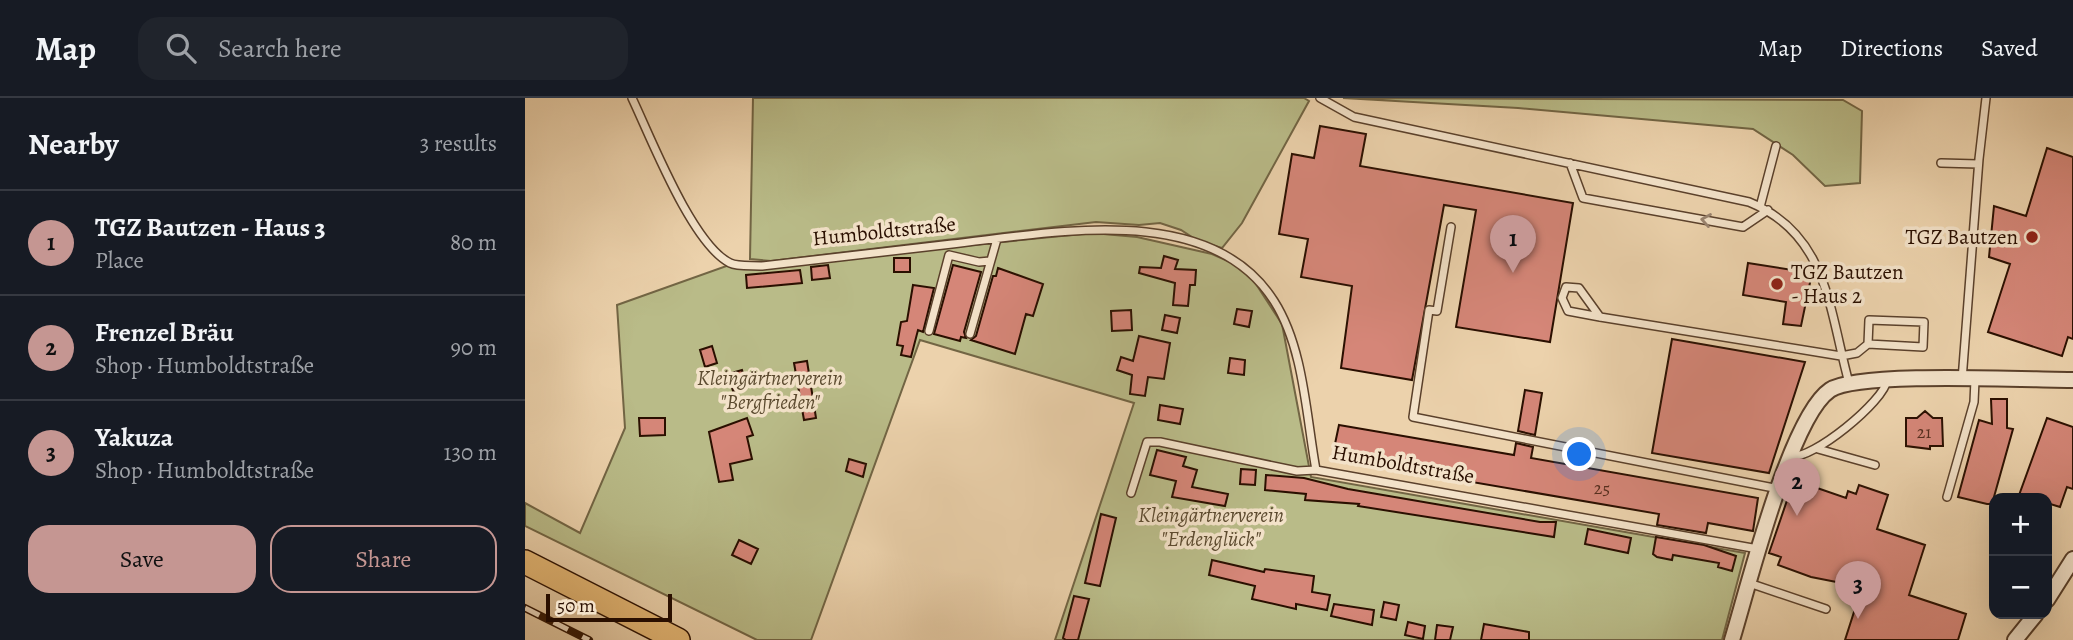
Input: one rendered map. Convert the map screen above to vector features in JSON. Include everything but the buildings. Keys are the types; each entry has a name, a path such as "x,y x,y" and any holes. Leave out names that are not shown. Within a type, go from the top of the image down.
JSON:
{"main road":[{"path":"525,562 678,640"}],"street":[{"path":"1733,640 1759,549 1800,429 1813,405 1831,389 1849,383 1887,380 2073,380"},
{"path":"2052,592 2073,559"},
{"path":"2015,640 2032,619"}],"lane":[{"name":"Humboldtstraße","path":"632,98 684,206 715,251 732,264 762,266 1097,228 1135,230 1216,249 1241,263 1273,299 1286,322 1295,355 1316,470 1759,549"},
{"path":"1320,98 1354,117 1570,163 1768,210 1795,230 1814,258 1849,383"},
{"path":"1947,497 1974,402 1968,380 1978,164 1986,98"},
{"path":"1760,206 1776,146"},
{"path":"1570,163 1583,198 1743,227 1768,210"},
{"path":"1941,163 1978,164"},
{"path":"1451,227 1437,311 1429,310 1413,417 1779,489"},
{"path":"970,334 997,239"},
{"path":"929,331 949,255 979,262 989,261"},
{"path":"1600,317 1579,288 1566,287 1562,298 1568,311 1600,317 1841,356 1857,353 1868,344 1923,347 1924,322 1869,320 1868,344"},
{"path":"1791,456 1802,457 1818,449 1877,401 1887,388 1887,380"},
{"path":"1131,493 1147,442 1297,471 1316,470"},
{"path":"1818,449 1875,465"},
{"path":"1749,583 1826,609"}],"green space":[{"path":"753,98 1304,98 1309,101 1242,223 1222,248 1198,241 1181,230 1160,223 1139,225 1096,222 771,261 750,259"},
{"path":"1343,98 1843,100 1862,111 1860,183 1825,186 1793,155 1753,129 1518,108"},
{"name":"Kleingärtnerverein \"Erdenglück\"","path":"1092,233 1137,237 1212,254 1237,265 1254,281 1282,324 1311,477 1745,553 1722,640 1055,640 1134,403 920,340 811,640 757,640 525,526 525,503 580,533 625,428 617,305 732,264 762,266"}],"railway":[{"path":"525,608 589,640"}],"place":[{"name":"TGZ Bautzen","path":"2032,237"},
{"name":"TGZ Bautzen - Haus 3","path":"1513,273"},
{"name":"TGZ Bautzen - Haus 2","path":"1777,284"},
{"name":"Frenzel Bräu","path":"1797,516"},
{"name":"Yakuza","path":"1858,619"}],"park label":[{"name":"Kleingärtnerverein \"Bergfrieden\"","path":"770,390"}]}
